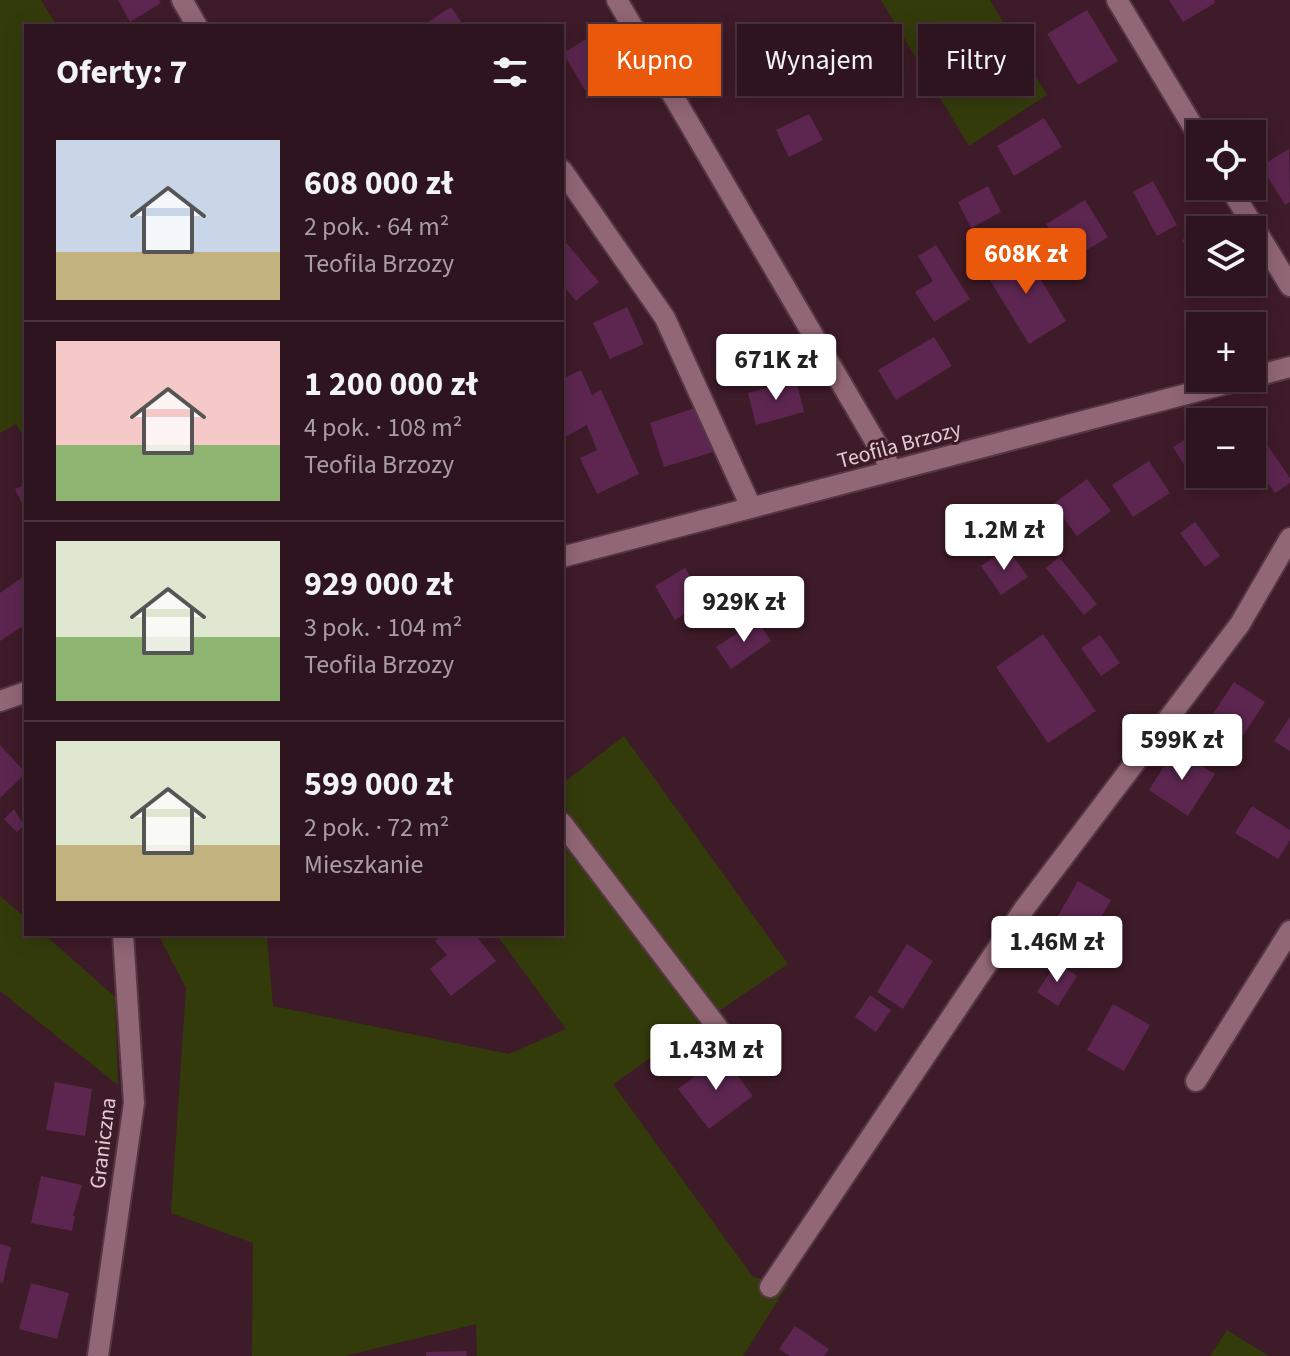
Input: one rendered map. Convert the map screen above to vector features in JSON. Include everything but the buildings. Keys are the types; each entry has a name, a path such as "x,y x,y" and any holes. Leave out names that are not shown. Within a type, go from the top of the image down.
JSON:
{"street":[{"path":"182,0 196,24"},
{"path":"617,0 892,470"},
{"path":"1117,0 1189,120"},
{"path":"564,173 665,318 751,507"},
{"path":"1238,200 1290,286"},
{"name":"Teofila Brzozy","path":"1266,374 1290,367"},
{"name":"Teofila Brzozy","path":"564,556 1196,392"},
{"path":"770,1287 1024,909 1240,624 1290,538"},
{"path":"0,701 24,693"},
{"path":"564,826 737,1053"},
{"path":"1196,1081 1290,931"},
{"name":"Graniczna","path":"98,1356 134,1103 123,936"}],"green space":[{"path":"0,0 41,0 56,24 24,24 24,438 16,424 0,433"},
{"path":"881,0 990,0 1004,24 918,24 918,61 902,35 902,24 895,24"},
{"path":"1034,73 1047,95 969,146 939,96 1034,96"},
{"path":"624,736 788,964 716,1013 564,814 564,782"},
{"path":"564,836 704,1021 613,1084 753,1277 788,1284 743,1356 477,1356 476,1324 345,1356 252,1356 253,1243 171,1213 186,988 159,936 265,936 273,1006 509,1054 566,1029 497,936 564,936"},
{"path":"0,896 24,916 24,936 46,936 115,997 118,1085 0,991"},
{"path":"1227,1330 1269,1356 1210,1356"}]}
